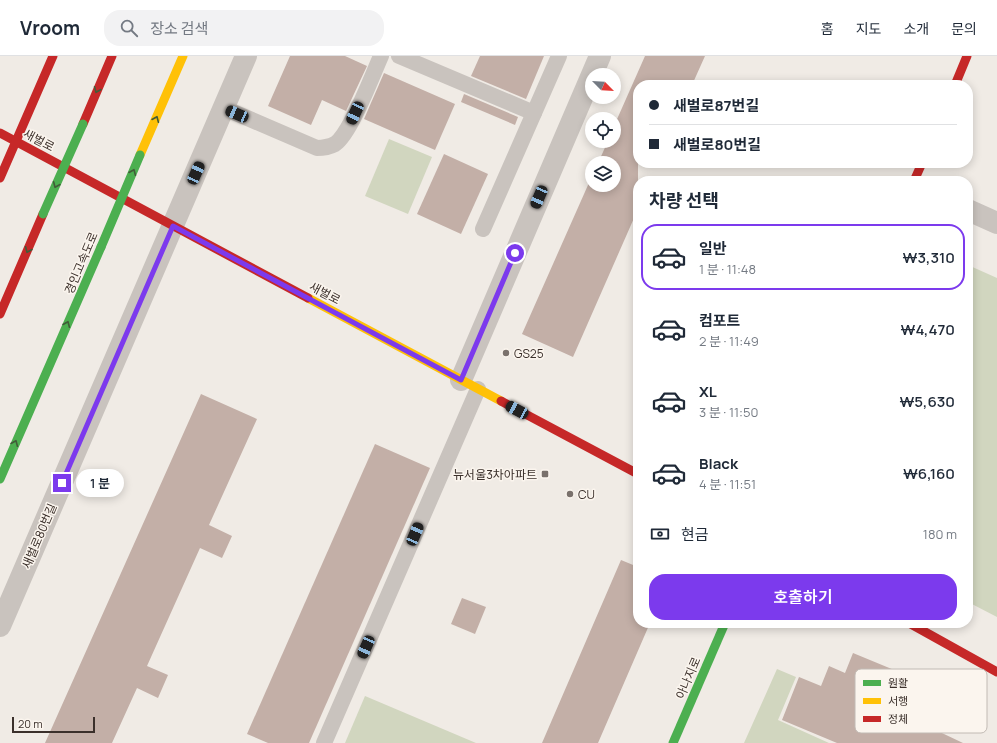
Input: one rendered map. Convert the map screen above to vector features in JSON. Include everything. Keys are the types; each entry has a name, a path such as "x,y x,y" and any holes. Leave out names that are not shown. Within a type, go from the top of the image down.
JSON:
{"main road":[{"path":"0,178 52,56"},
{"path":"0,314 112,56"},
{"name":"경인고속도로","path":"0,479 183,56"},
{"path":"957,80 967,56"},
{"name":"새벌로","path":"0,133 633,471"},
{"name":"아나지로","path":"673,743 723,628"},
{"path":"918,628 997,672"}],"street":[{"name":"새벌로80번길","path":"0,626 246,56"},
{"path":"469,384 600,56"},
{"path":"973,212 997,223"}],"lane":[{"path":"224,108 317,148 325,148 335,144 349,127 381,56"},
{"path":"399,56 534,113"},
{"path":"483,229 559,56"},
{"path":"324,743 469,384"}],"green space":[{"path":"389,139 432,157 408,214 365,196"},
{"path":"973,267 997,278 997,617 973,605"},
{"path":"777,669 796,677 778,720 829,743 744,743"},
{"path":"365,696 476,743 345,743"}],"building":[{"path":"290,56 345,56 367,66 346,111 322,100 311,125 268,106"},
{"path":"480,56 544,56 526,99 471,76"},
{"path":"645,56 705,56 694,80 634,80"},
{"path":"384,73 455,104 435,150 364,119"},
{"path":"633,83 633,168 638,168 638,176 633,176 633,220 573,357 522,334 585,192 621,192 621,156 601,156 605,148 621,148 620,112"},
{"path":"464,94 518,117 515,125 461,102"},
{"path":"444,154 488,174 461,234 417,214"},
{"path":"201,394 257,419 209,525 232,536 222,558 200,548 147,666 168,675 158,698 137,688 112,743 45,743"},
{"path":"375,444 430,468 309,743 268,743 247,734"},
{"path":"621,560 633,565 633,628 648,628 598,743 542,743"},
{"path":"462,598 486,607 475,634 451,624"},
{"path":"853,653 892,669 855,669 855,733 942,733 963,743 837,743 782,720 799,677 821,686 829,666 845,673"}],"traffic: fast":[{"path":"43,214 83,124"},
{"path":"101,247 140,155"},
{"path":"0,479 101,247"},
{"path":"673,743 723,628"}],"traffic: slow":[{"path":"140,155 183,56"},
{"path":"308,298 501,401"}],"traffic: jam":[{"path":"0,178 53,56"},
{"path":"83,124 112,56"},
{"path":"957,80 967,56"},
{"path":"0,133 308,298"},
{"path":"916,176 920,168"},
{"path":"0,314 43,214"},
{"path":"501,401 633,471"},
{"path":"918,628 997,672"}],"place":[{"name":"GS25","path":"506,353"},
{"name":"뉴서울3차아파트","path":"545,474"},
{"name":"CU","path":"570,494"}],"route":[{"path":"62,483 173,226 461,380 515,253"}]}
